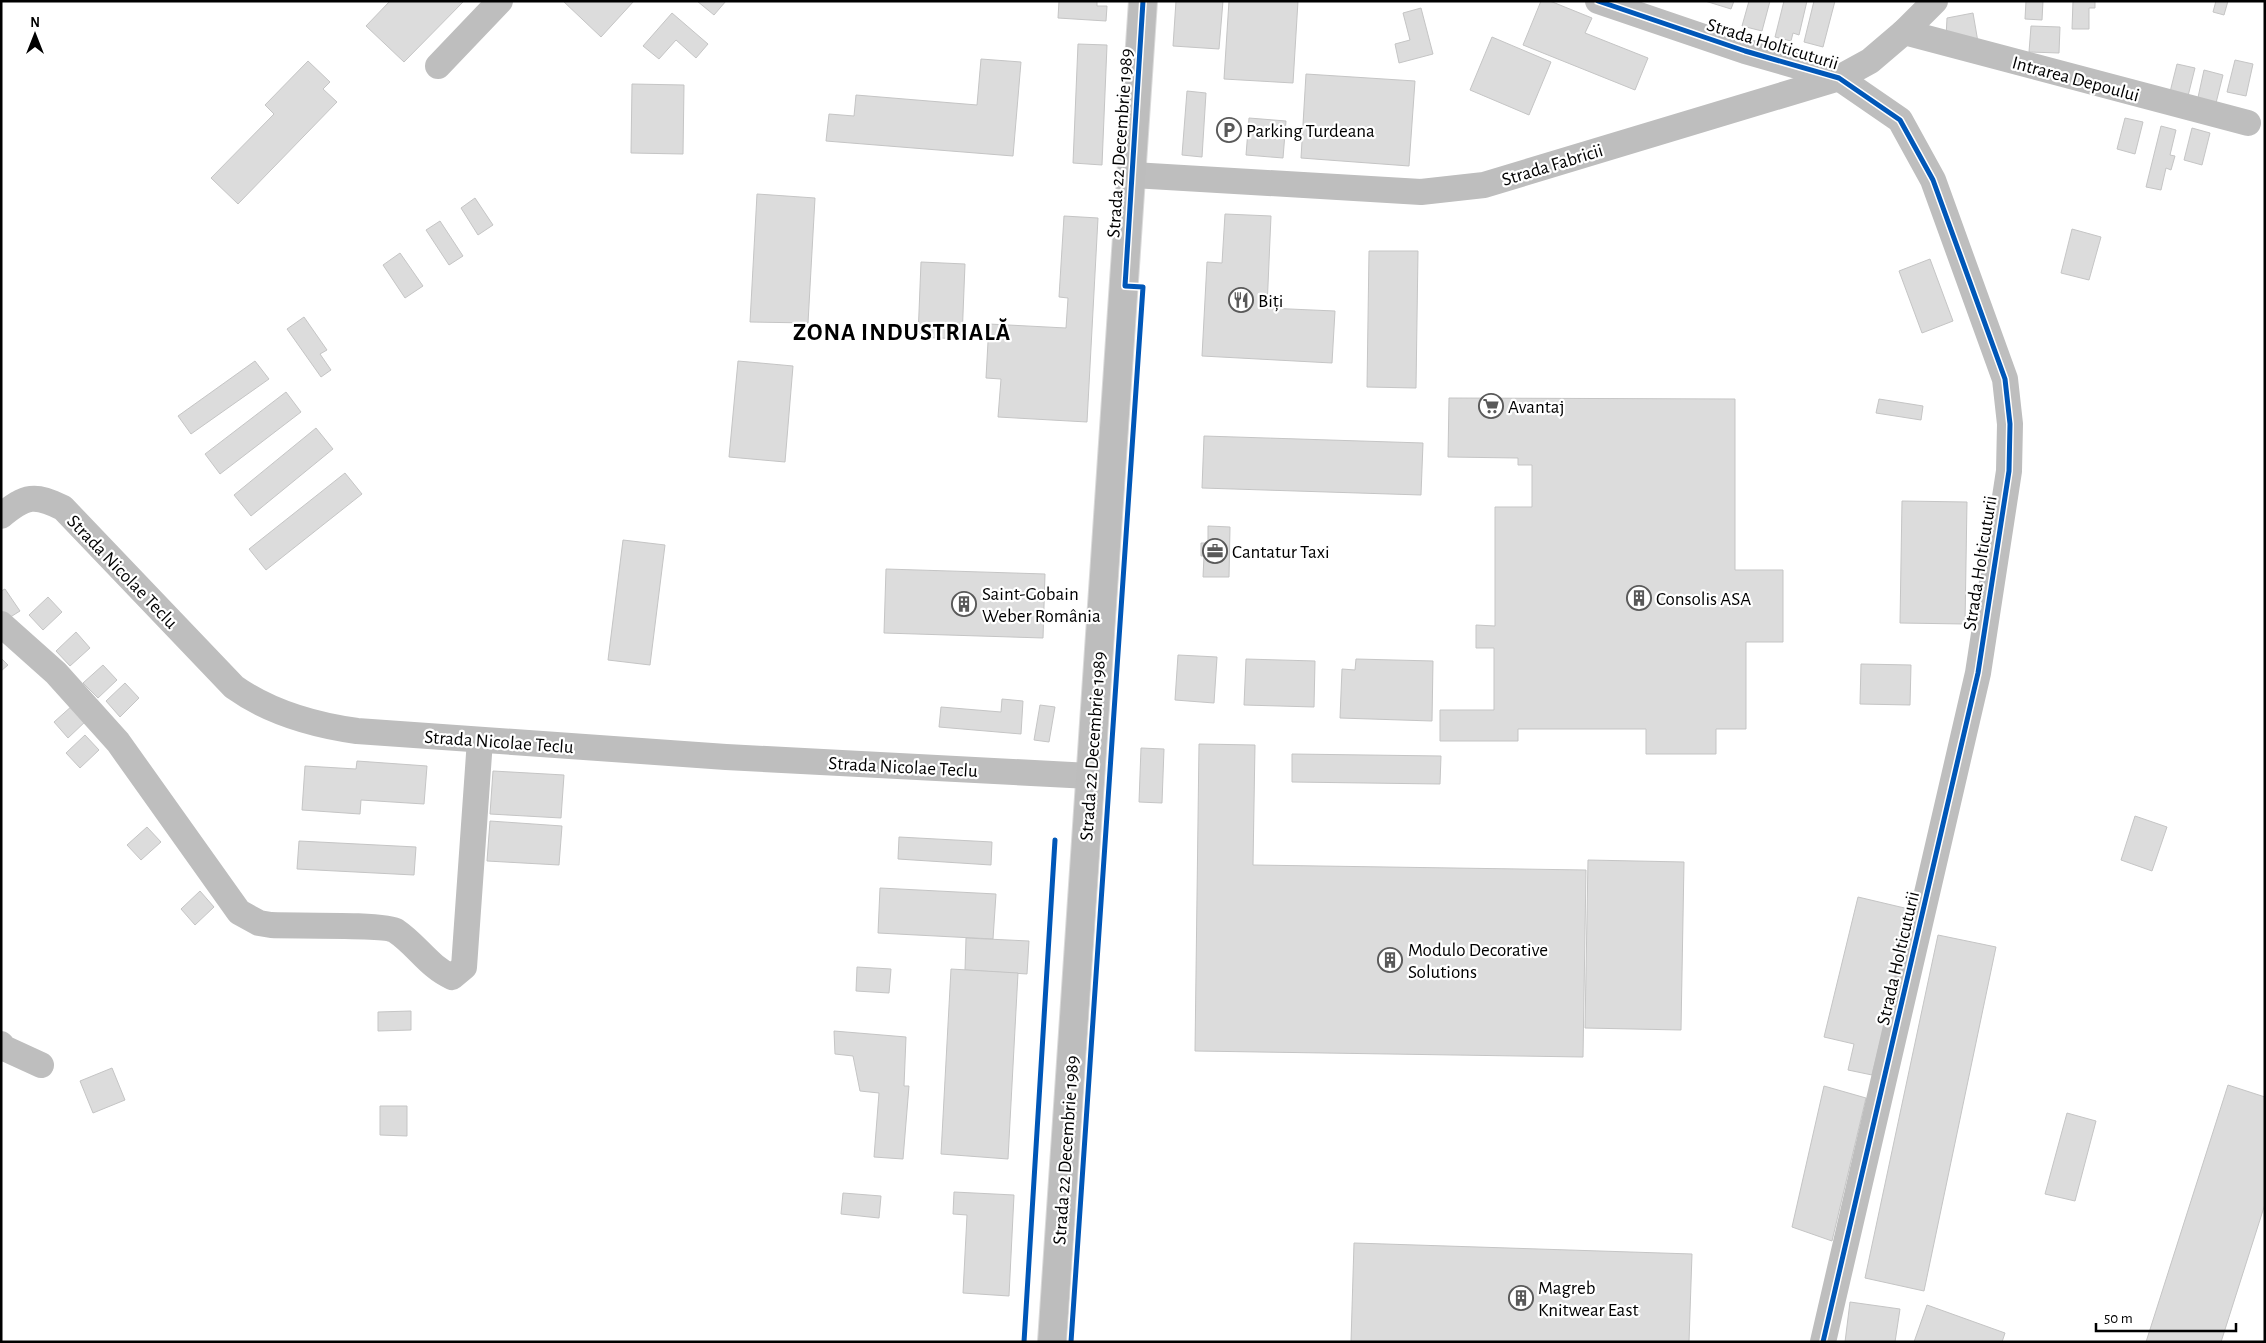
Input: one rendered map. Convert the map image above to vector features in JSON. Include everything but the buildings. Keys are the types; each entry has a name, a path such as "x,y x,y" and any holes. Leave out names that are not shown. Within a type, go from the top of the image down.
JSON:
{"main road":[{"name":"Strada 22 Decembrie 1989","path":"1052,1342 1133,175 1143,1"}],"street":[{"path":"438,66 500,1"},
{"name":"Strada Holticuturii","path":"1598,1 1745,51 1840,78 1900,120 1933,180 2005,380 2010,424 2009,471 1978,673 1823,1342"},
{"name":"Strada Fabricii","path":"1133,175 1421,192 1484,186 1840,78 1870,62 1935,1"},
{"name":"Intrarea Depoului","path":"1904,32 2248,123"},
{"name":"Strada Nicolae Teclu","path":"1,516 23,499 43,498 63,508 234,687 244,694 295,717 322,726 357,731 726,757 1090,776"},
{"path":"1,624 56,673 118,742 239,912 258,923 271,926 361,927 395,930 438,969 452,977 464,967 480,740"},
{"path":"1,1044 4,1048 41,1065"}],"cycle path":[{"path":"1071,1342 1143,287 1125,286 1143,1"},
{"path":"1598,1 1745,51 1839,78 1900,120 1933,180 2005,379 2010,424 2009,471 1978,673 1823,1342"},
{"path":"1024,1342 1055,840"}],"place":[{"name":"Parking Turdeana","path":"1229,130"},
{"name":"Biți","path":"1241,300"},
{"name":"Avantaj","path":"1491,406"},
{"name":"Cantatur Taxi","path":"1215,551"},
{"name":"Consolis ASA","path":"1639,598"},
{"name":"Saint-Gobain Weber România","path":"964,604"},
{"name":"Modulo Decorative Solutions","path":"1390,960"},
{"name":"Magreb Knitwear East","path":"1521,1298"}],"district":[{"name":"ZONA INDUSTRIALĂ","path":"902,332"}]}
